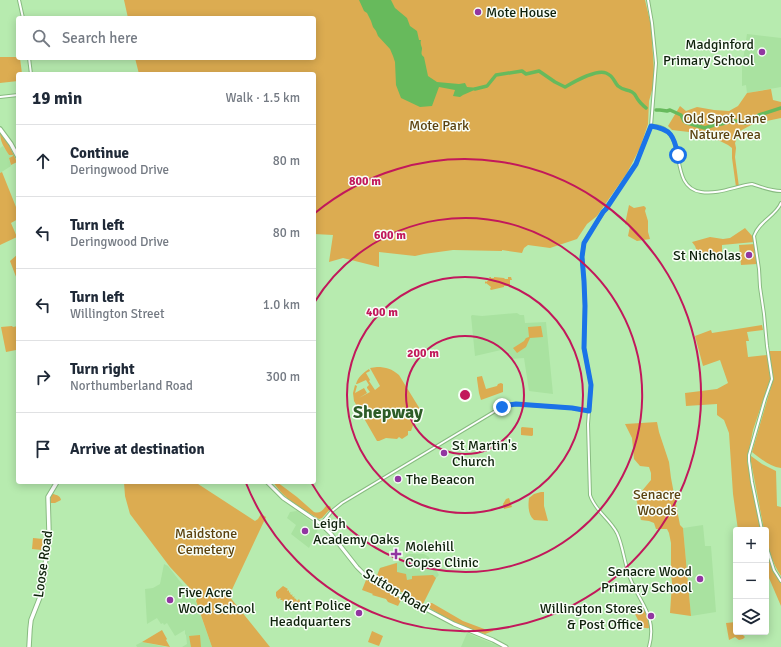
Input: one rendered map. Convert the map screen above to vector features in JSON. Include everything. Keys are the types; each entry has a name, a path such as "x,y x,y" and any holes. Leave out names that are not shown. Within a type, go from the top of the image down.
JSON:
{"highway":[{"path":"1,129 16,153"},
{"name":"Loose Road","path":"29,647 30,623 42,592 47,553 49,529 48,498 56,484"}],"main road":[{"name":"Sutton Road","path":"269,484 283,498 321,524 331,534 357,567 368,577 454,624 506,647"}],"street":[{"path":"19,0 23,16"},
{"path":"648,0 656,63 651,126 636,164 589,234 583,247 582,257 585,288 584,343 591,385 588,424 590,495 592,501 617,533 630,577 648,613 652,632 649,647"},
{"path":"29,60 32,72"},
{"path":"0,97 16,95"},
{"path":"651,126 660,127 670,134 674,142 683,178 691,188 708,193 752,184 768,190 781,191"},
{"path":"761,527 752,482 749,455 772,379 754,236 760,226 777,209 781,202"},
{"path":"321,524 332,511 342,503 502,407 516,404 572,408 589,411"},
{"path":"769,554 774,570 781,581"}],"shaded area":[{"path":"359,0 391,0 395,8 407,18 410,26 417,31 419,40 421,40 422,54 428,76 437,82 459,84 465,83 467,87 479,88 460,97 453,96 455,90 439,87 432,106 420,107 401,98 396,85 395,62 390,49 378,36"},
{"name":"Madginford Primary School","path":"747,34 781,38 781,87 747,93 746,85 742,86 742,66"},
{"path":"3,146 9,155 13,156 9,159 11,166 0,173 0,148"},
{"path":"517,313 524,315 525,323 546,322 553,394 529,391 524,358 511,359 508,351 501,350 475,356 471,316"},
{"name":"Leigh Academy Oaks","path":"297,511 319,527 309,548 291,534 296,525 287,518 290,512"},
{"name":"Senacre Wood Primary School","path":"703,525 705,546 711,546 716,612 691,616 683,528"},
{"path":"406,554 424,554 429,557 439,575 423,604 376,578 380,568 404,560"},
{"name":"Five Acre Wood School","path":"164,564 168,566 196,602 212,647 182,647 187,644 185,630 175,636 167,623 164,625 163,623 161,624 157,618 147,624 145,589 153,588 160,584"},
{"path":"467,633 501,647 461,647"},
{"path":"142,642 166,647 137,647 136,645"}],"green space":[{"name":"Mote Park","path":"124,0 645,0 651,25 654,71 653,87 649,101 648,124 640,148 627,173 597,216 587,224 577,239 550,248 528,245 524,248 522,253 502,250 453,250 415,256 379,252 379,267 343,258 329,262 333,235 316,234 316,72 138,72 136,60 316,60 316,16 128,16"},
{"path":"0,57 16,57 16,60 20,60 22,72 16,72 16,81 0,83"},
{"name":"Old Spot Lane Nature Area","path":"771,89 773,100 781,102 781,118 753,124 740,131 735,143 735,157 739,187 736,187 732,148 706,134 672,130 668,126 680,106 686,111 697,107 729,111 738,106 747,93"},
{"path":"0,132 9,145 16,160 16,162 11,165 9,158 13,155 9,155 1,139"},
{"path":"2,172 16,207 16,220 11,223 16,237 0,245 0,173"},
{"path":"629,205 634,208 644,206 646,208 645,211 650,239 637,241 628,236 630,226 625,224"},
{"path":"745,228 753,237 754,242 722,245 722,252 719,260 699,257 692,242 710,237 723,239 730,238"},
{"path":"755,244 757,264 741,265 739,245"},
{"path":"16,256 16,277 10,261"},
{"path":"489,277 508,279 508,277 511,277 512,280 510,280 510,285 512,286 510,288 509,286 504,286 491,290 491,287 486,283 485,284 485,281 486,282 490,279"},
{"path":"762,325 763,330 747,332 749,341 746,341 748,357 767,355 771,377 753,430 747,460 760,527 738,527 733,494 729,433 724,420 717,415 717,404 686,406 685,393 717,389 728,383 720,360 703,366 695,336 711,330 712,333"},
{"path":"16,326 16,350 6,352 1,327"},
{"path":"541,326 543,337 530,338 526,347 517,353 513,348 529,337 528,327"},
{"path":"769,351 781,351 781,468 769,464 752,452 773,380"},
{"path":"377,367 389,369 399,375 423,414 415,420 411,431 408,431 408,435 402,439 399,437 397,439 386,438 377,441 354,401 353,393 355,385 357,386 355,393 364,388 367,393 359,398 370,392 367,388 369,385 366,380 356,384 361,375 369,369 370,371 366,373 370,380 369,381 375,390 380,386 370,368"},
{"path":"482,376 486,389 497,386 501,383 503,384 503,392 481,400 477,377"},
{"name":"Senacre Woods","path":"657,422 669,462 680,525 683,528 691,616 670,613 672,583 671,543 669,533 667,529 656,529 654,523 641,520 636,498 651,480 651,473 649,467 640,466 634,459 632,438 625,424"},
{"path":"522,427 533,428 533,435 521,435"},
{"path":"751,456 762,464 776,471 777,506 781,507 781,576 769,551 769,527 763,527"},
{"name":"Maidstone Cemetery","path":"124,484 198,484 255,521 261,514 266,517 229,596 270,647 212,647 196,601 198,597 170,567 130,514 125,496"},
{"path":"274,484 280,484 314,512 320,512 326,506 330,506 331,508 322,518 319,519 288,499"},
{"path":"544,492 544,506 548,521 534,520 530,513 529,498 534,494"},
{"path":"53,494 59,496 61,500 55,503 50,503 51,495"},
{"path":"509,498 512,507 504,509 503,504 506,499"},
{"path":"33,538 43,539 42,550 32,549"},
{"path":"769,558 772,569 781,582 781,606 769,578"},
{"path":"397,563 397,572 406,574 407,580 412,579 412,576 433,575 436,578 423,604 376,578 380,568"},
{"path":"368,579 401,597 402,598 398,606 388,602 386,599 362,590 366,580"},
{"path":"283,586 288,589 288,591 289,590 290,593 291,592 290,594 293,594 292,596 295,596 294,598 297,601 299,599 301,603 294,611 289,610 290,608 287,608 288,606 284,601 281,602 283,601 280,600 280,598 278,599 276,596 276,592"},
{"path":"430,603 463,621 487,630 494,629 493,631 485,634 480,633 453,622 431,609 429,606"},
{"path":"645,608 652,628 645,628 641,626 635,614 641,609"},
{"path":"733,622 733,635 743,635 745,637 739,640 735,637 729,640 726,623"},
{"path":"162,630 170,647 142,642"},
{"path":"372,631 383,636 379,646 368,642"},
{"path":"200,635 201,647 191,647 189,636"}],"waterway":[{"path":"475,89 487,86 496,75 522,71 526,74 539,71 565,87 591,74 602,72 611,76 620,88 633,93 646,108"},
{"path":"656,110 670,110 681,115 687,123 705,128 732,121 745,123 759,115 781,108"}],"place":[{"name":"Mote House","path":"478,12"},
{"name":"Madginford Primary School","path":"762,52"},
{"name":"St Nicholas","path":"749,255"},
{"name":"St Martin's Church","path":"444,453"},
{"name":"The Beacon","path":"398,479"},
{"name":"Leigh Academy Oaks","path":"305,531"},
{"name":"Molehill Copse Clinic","path":"396,554"},
{"name":"Senacre Wood Primary School","path":"700,579"},
{"name":"Five Acre Wood School","path":"170,600"},
{"name":"Kent Police Headquarters","path":"359,613"},
{"name":"Willington Stores & Post Office","path":"651,616"}],"district":[{"name":"Shepway","path":"388,412"}],"route":[{"path":"502,407 516,404 572,408 589,411 591,385 584,348 585,306 582,257 584,243 636,164 651,126 660,127 670,134 678,155"}]}
